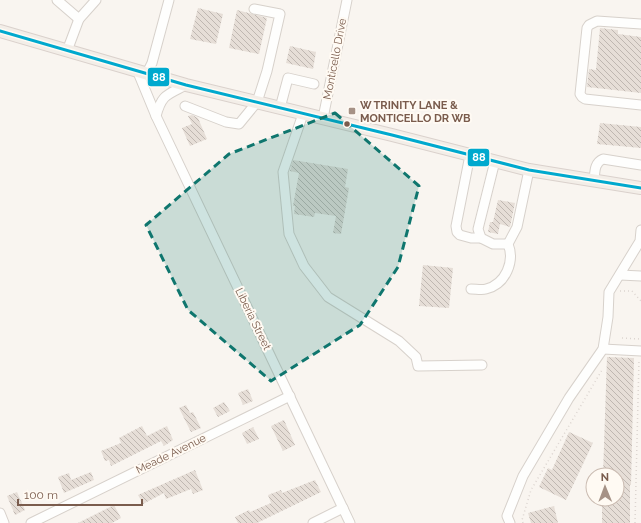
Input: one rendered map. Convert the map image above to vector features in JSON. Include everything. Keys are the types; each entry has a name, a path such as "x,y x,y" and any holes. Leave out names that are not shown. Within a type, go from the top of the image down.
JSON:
{"main road":[{"path":"0,31 186,85 529,170 641,188"}],"street":[{"path":"57,0 79,19"},
{"path":"67,50 79,19 96,0"},
{"path":"142,72 152,63 169,0"},
{"name":"Monticello Drive","path":"323,118 347,0"},
{"path":"185,106 226,122 239,124 257,102 267,71 280,14 254,9"},
{"path":"641,24 597,21 589,24 587,28 580,94 585,99 641,105"},
{"name":"Liberia Street","path":"142,72 156,116 350,523"},
{"path":"280,108 288,78 314,84"},
{"path":"156,116 160,103 166,96 186,85"},
{"path":"303,114 283,172 289,234 304,266 328,297 399,341 416,357 418,366 482,365"},
{"path":"470,155 456,226 457,232 460,235 471,238 481,238 493,244 508,244"},
{"path":"594,181 596,164 598,161 603,159 641,165"},
{"path":"481,238 478,229 495,161"},
{"path":"471,289 487,289 501,281 508,269 511,252 508,244 517,227 529,170"},
{"path":"510,523 507,516 524,476 569,398 603,349 608,317 609,292 640,241 641,230"},
{"path":"620,275 641,276"},
{"path":"603,349 640,353"},
{"name":"Meade Avenue","path":"32,523 290,396"},
{"path":"313,523 343,508"},
{"path":"0,513 4,523"}],"path":[{"path":"618,291 632,291 641,301"},
{"path":"622,338 641,339"},
{"path":"635,523 640,353"},
{"path":"523,523 522,520 531,490 602,370"}],"highlighted area":[{"path":"335,113 419,186 398,267 360,325 271,381 188,310 146,225 229,154"}],"building":[{"path":"198,8 223,14 216,44 190,39"},
{"path":"237,10 267,18 259,54 229,48"},
{"path":"600,28 618,30 618,34 641,37 641,93 587,87 589,69 596,70"},
{"path":"290,46 316,52 313,69 286,63"},
{"path":"192,115 198,118 207,139 190,146 182,128 192,124 188,116"},
{"path":"600,123 641,127 641,148 597,144"},
{"path":"293,160 348,169 345,187 349,188 341,234 333,233 336,216 315,213 314,217 294,214 295,206 293,206 299,173 290,171"},
{"path":"498,200 515,203 510,227 500,224 498,234 488,232 490,222 493,222"},
{"path":"423,265 453,268 449,308 419,306"},
{"path":"607,357 634,358 630,523 602,523 602,507 625,507 625,467 603,467"},
{"path":"248,389 253,401 243,405 238,393"},
{"path":"224,402 230,411 218,417 213,408"},
{"path":"186,405 190,413 193,412 201,428 191,432 179,408"},
{"path":"284,420 295,445 283,451 271,426"},
{"path":"142,426 147,436 167,426 173,440 164,446 161,441 111,466 109,460 105,461 101,451 121,443 119,438"},
{"path":"253,427 259,439 247,444 242,433"},
{"path":"569,432 593,443 566,500 539,487 548,468 552,470"},
{"path":"195,470 203,490 193,494 191,489 166,499 164,493 143,504 138,495"},
{"path":"91,472 94,480 64,493 58,477 69,473 71,480"},
{"path":"315,480 321,492 257,523 238,523 235,517 249,510 250,512 271,503 268,495 281,490 282,493"},
{"path":"17,492 25,510 15,515 7,496"},
{"path":"114,505 121,518 112,523 78,523"},
{"path":"554,506 558,523 531,523 528,513"}],"transit line":[{"name":"88","path":"0,31 186,85 529,170 641,188"}],"place":[{"name":"W TRINITY LANE & MONTICELLO DR WB","path":"352,111"}]}
